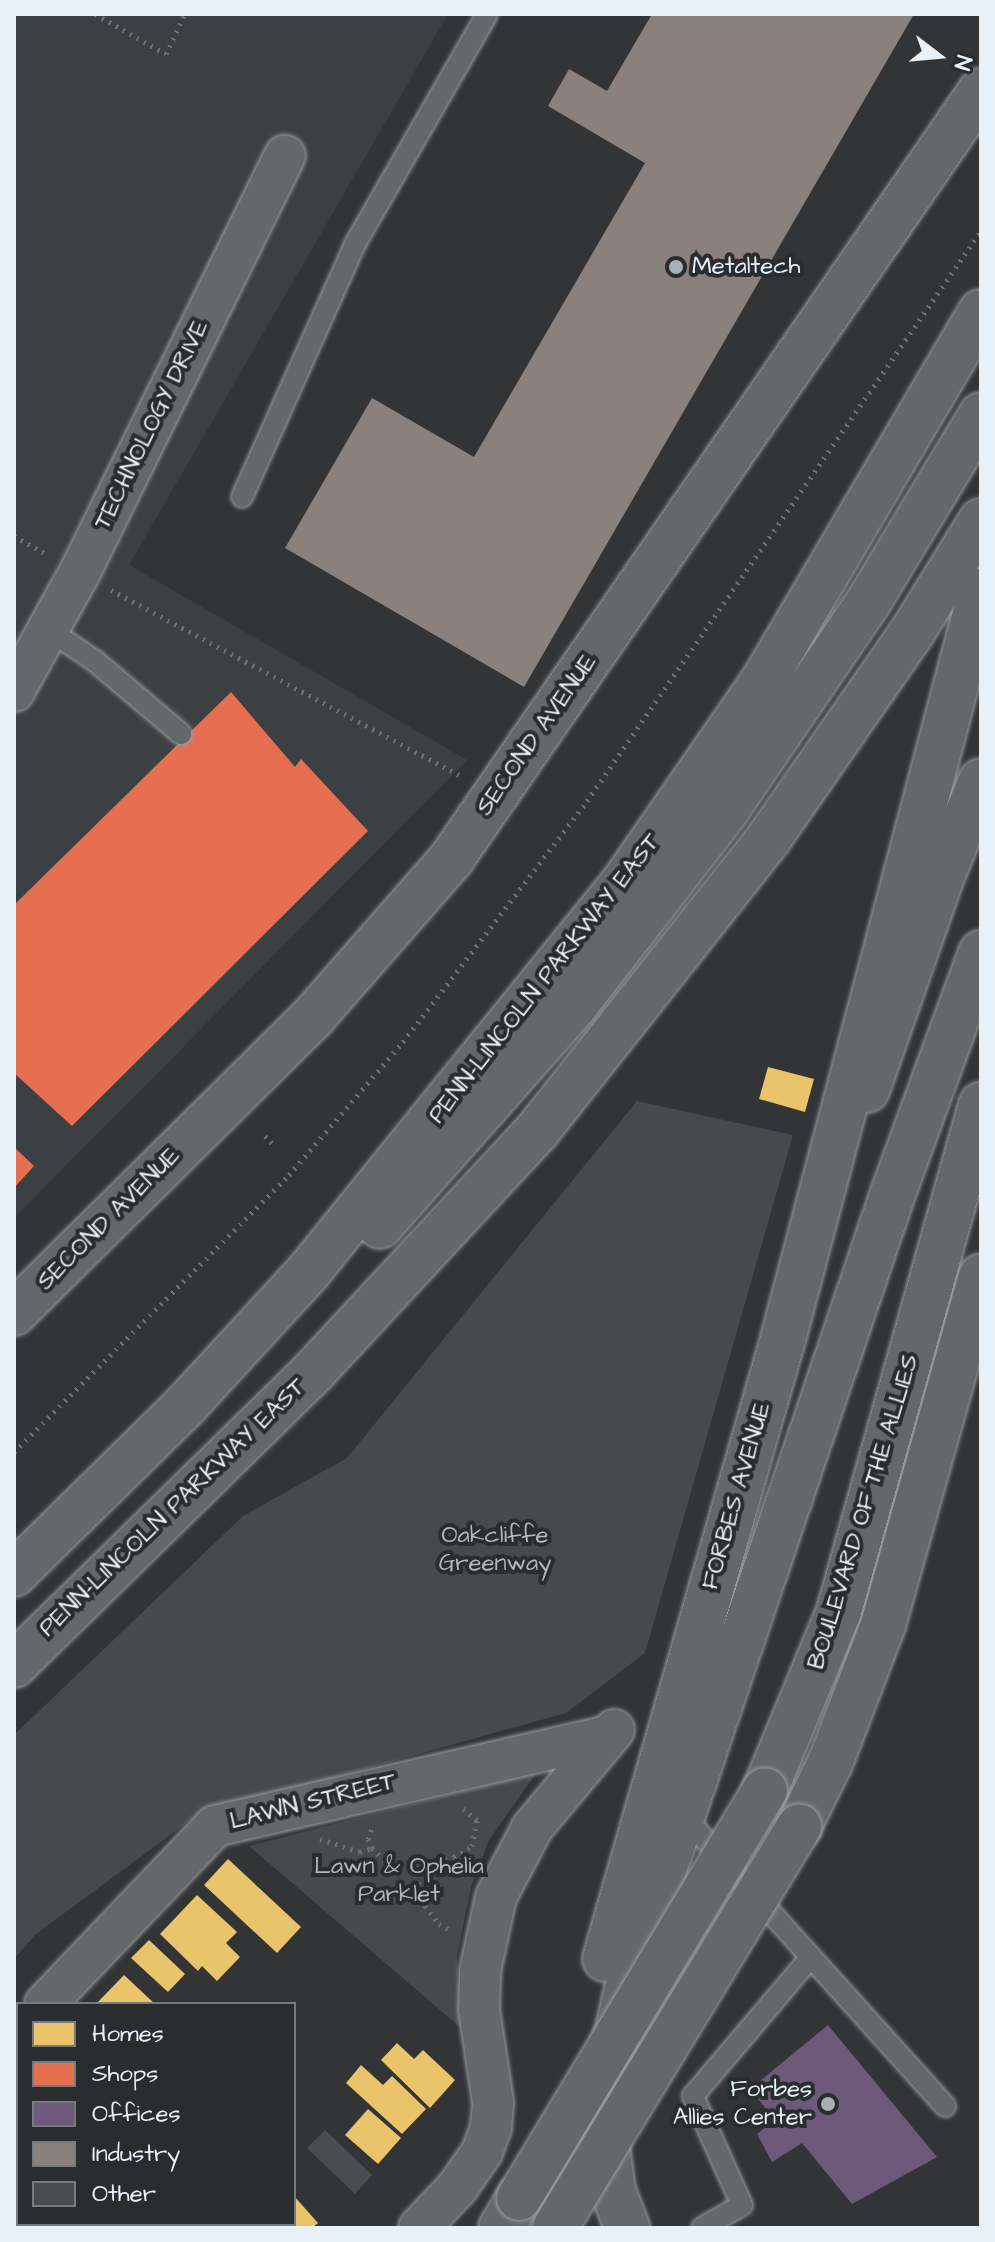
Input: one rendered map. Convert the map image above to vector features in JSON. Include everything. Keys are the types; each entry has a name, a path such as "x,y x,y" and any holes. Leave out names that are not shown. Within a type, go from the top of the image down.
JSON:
{"main road":[{"name":"SECOND AVENUE","path":"14,1313 313,1017 443,869 981,91"},
{"name":"PENN-LINCOLN PARKWAY EAST","path":"14,1574 184,1407 319,1259 622,885 764,680 887,478 981,312"},
{"path":"184,1407 306,1298 428,1178 577,1003 799,708 981,415"},
{"name":"PENN-LINCOLN PARKWAY EAST","path":"14,1665 314,1371 537,1131 704,925 911,634 981,521"},
{"path":"911,634 981,539"},
{"path":"783,1339 978,602"},
{"name":"FORBES AVENUE","path":"627,2228 613,2191 594,2048 608,1947 783,1339 931,906 981,781"},
{"path":"604,2122 621,2008 683,1815 892,1196 981,953"},
{"name":"BOULEVARD OF THE ALLIES","path":"510,2213 765,1790 839,1611 981,1105"},
{"name":"BOULEVARD OF THE ALLIES","path":"555,2228 799,1826 831,1761 883,1625 981,1277"}],"street":[{"name":"TECHNOLOGY DRIVE","path":"14,691 285,156"},
{"name":"LAWN STREET","path":"47,2002 215,1826 616,1729 532,1828 496,1897 480,1971 479,2009 493,2102 491,2127 482,2152 457,2188 419,2228"}],"lane":[{"path":"242,497 355,244 487,14"},
{"path":"47,629 95,661 181,734"},
{"path":"683,1815 945,2106"},
{"path":"702,2228 742,2205 693,2096 811,1957"}],"path":[{"path":"95,14 166,54 185,14"},
{"path":"14,1452 289,1175 403,1042 587,801 981,231"},
{"path":"14,536 57,560"},
{"path":"103,586 169,626 461,776"},
{"path":"265,1136 275,1146"},
{"path":"383,1821 370,1829 372,1848 386,1862 414,1867 454,1857 472,1846 478,1836 477,1820 456,1805"},
{"path":"314,1828 328,1844 360,1852 372,1848"},
{"path":"414,1867 425,1906 439,1924 462,1935"}],"shaded area":[{"path":"14,14 448,14 129,565 467,760 14,1218"}],"green space":[{"name":"Oakcliffe Greenway","path":"637,1101 793,1135 645,1653 566,1713 196,1816 36,1934 14,1959 14,1735 243,1516 347,1458"},
{"name":"Lawn & Ophelia Parklet","path":"537,1772 489,1840 471,1887 457,1956 461,2028 249,1846"}],"building: Homes":[{"path":"768,1067 814,1079 805,1112 759,1099"},
{"path":"228,1859 301,1927 277,1953 204,1885"},
{"path":"197,1895 237,1932 226,1943 240,1957 217,1981 202,1966 198,1971 160,1934"},
{"path":"149,1940 185,1974 168,1992 131,1958"},
{"path":"124,1975 153,2002 98,2002"},
{"path":"397,2043 414,2059 423,2050 455,2080 430,2108 381,2060"},
{"path":"361,2065 383,2085 392,2076 426,2109 402,2134 346,2083"},
{"path":"368,2109 401,2138 378,2164 345,2135"},
{"path":"14,2141 16,2169 14,2193"},
{"path":"296,2198 318,2223 312,2228 296,2226"}],"building: Shops":[{"path":"231,692 295,767 301,759 368,831 72,1126 14,1073 14,905"},
{"path":"14,1147 34,1166 14,1188"}],"building: Offices":[{"name":"Forbes Allies Center","path":"828,2025 937,2157 852,2204 802,2143 772,2162 757,2134 775,2120 750,2089"}],"building: Industry":[{"name":"Metaltech","path":"652,14 914,14 524,687 285,548 372,398 474,457 645,163 548,106 569,69 607,91"}],"building: Other":[{"path":"325,2130 372,2175 355,2194 307,2148"}],"place":[{"name":"Metaltech","path":"676,267"},
{"name":"Forbes Allies Center","path":"828,2104"}]}
